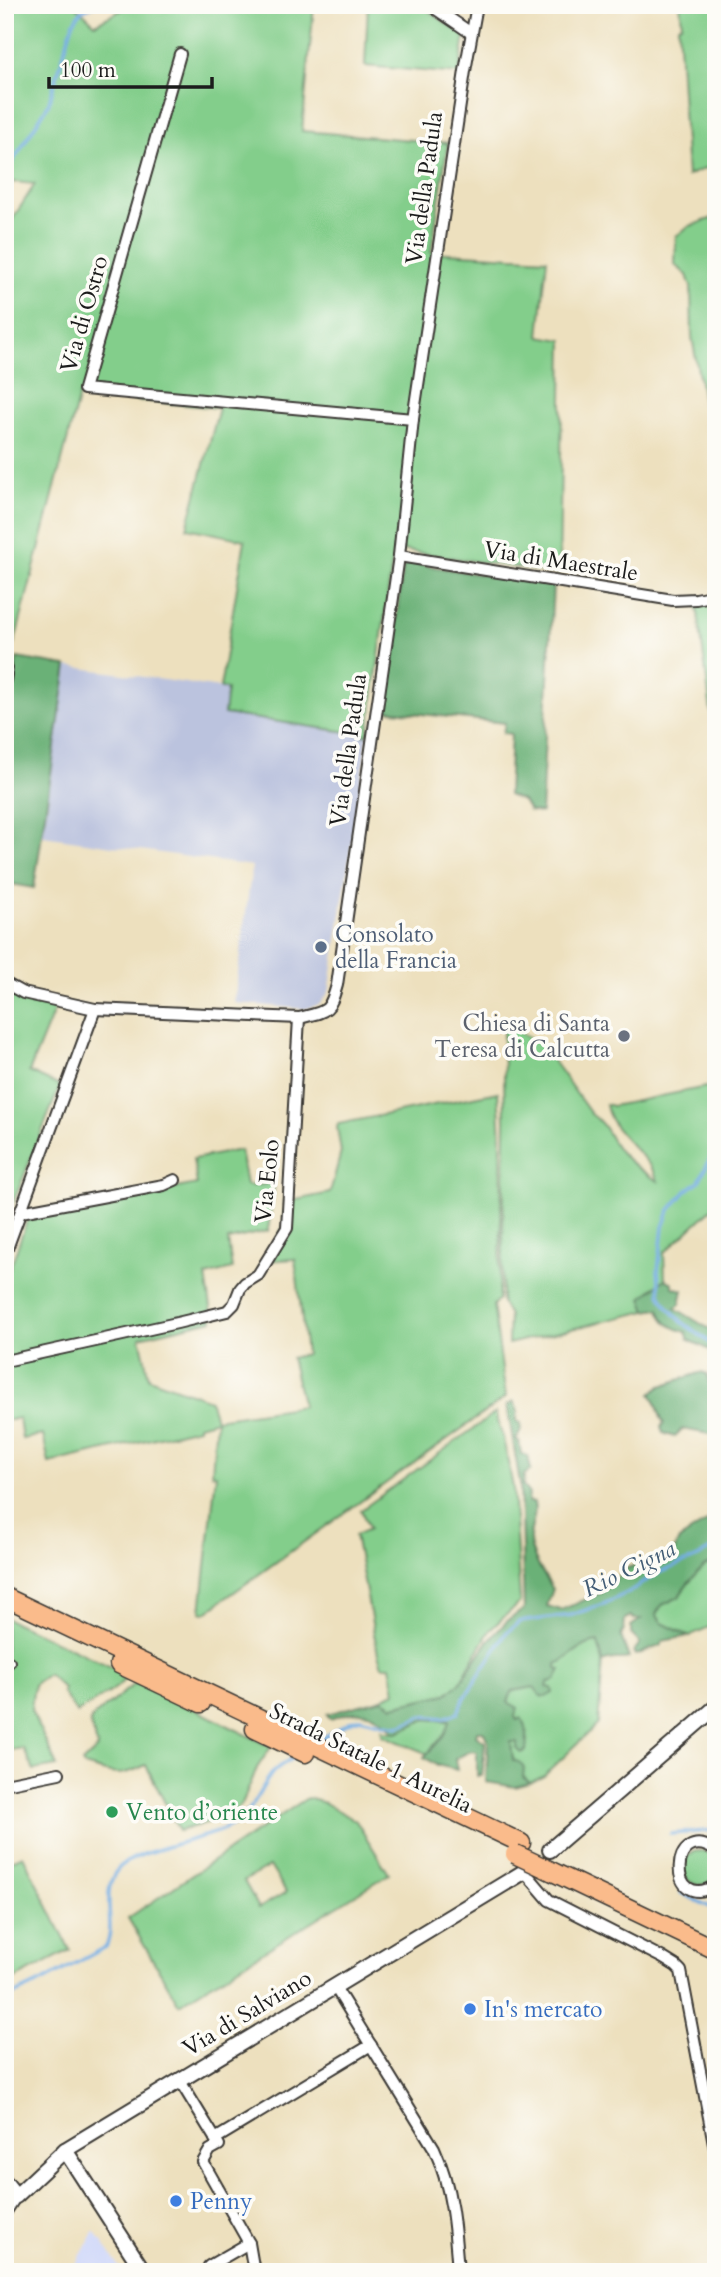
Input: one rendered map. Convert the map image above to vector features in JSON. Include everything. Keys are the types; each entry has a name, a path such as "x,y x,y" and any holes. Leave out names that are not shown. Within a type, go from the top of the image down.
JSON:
{"highway":[{"name":"Strada Statale 1 Aurelia","path":"5,1597 331,1760 518,1849 553,1861 716,1937"},
{"name":"Strada Statale 1 Aurelia","path":"5,1609 240,1716"},
{"name":"Strada Statale 1 Aurelia","path":"553,1861 716,1950"}],"street":[{"path":"430,5 471,33"},
{"name":"Via della Padula","path":"5,984 23,993 95,1009 299,1018 329,1008 337,985 400,556 413,419 477,5"},
{"name":"Via di Ostro","path":"180,54 85,389 413,419"},
{"name":"Via di Maestrale","path":"400,556 673,600 716,595"},
{"path":"5,665 5,681"},
{"path":"5,1254 95,1009"},
{"name":"Via Eolo","path":"5,1361 227,1311 234,1304 240,1289 258,1275 287,1228 299,1018"},
{"path":"21,1212 164,1185 175,1180"},
{"path":"553,1861 716,1707"},
{"path":"5,1784 59,1773"},
{"path":"716,1851 709,1846 694,1846 682,1854 678,1868 682,1882 688,1887 702,1891 716,1885"},
{"path":"526,1871 549,1900 663,1958 681,1971 716,2154"},
{"name":"Via di Salviano","path":"5,2213 16,2196 65,2150 526,1871"},
{"path":"335,1987 441,2163 448,2187 458,2272"},
{"path":"215,2139 371,2045"},
{"path":"180,2081 219,2145 210,2150 203,2162 249,2243 254,2272"},
{"path":"65,2150 144,2272"},
{"path":"5,2182 16,2196"},
{"path":"209,2272 209,2266 249,2243"}],"shaded area":[{"path":"67,666 227,689 224,714 368,735 329,992 320,1004 305,1009 234,1003 252,866 43,836"},
{"path":"95,2231 97,2234 122,2272 71,2272"}],"green space":[{"path":"5,5 75,5 95,24 131,5 314,5 302,131 448,143 431,252 547,259 539,336 563,340 559,574 394,549 368,735 224,714 227,689 220,688 245,540 187,528 219,408 79,395 13,649 5,648 5,231 35,184 14,182 5,186"},
{"path":"368,5 420,5 465,36 459,74 365,66"},
{"path":"680,5 716,5 716,164 687,176 678,26 682,24"},
{"path":"716,217 716,444 711,446 692,337 691,287 687,275 675,265 676,236 690,226"},
{"path":"410,563 553,586 541,813 529,811 523,801 508,795 511,734 503,733 505,723 385,710 403,567"},
{"path":"716,600 716,750 697,606"},
{"path":"17,658 67,666 34,888 5,883 5,740"},
{"path":"5,995 56,1006 29,1072 60,1086 5,1223"},
{"path":"503,1029 514,1029 541,1044 618,1149 634,1165 658,1181 646,1161 614,1125 606,1104 612,1106 716,1085 716,1205 664,1253 665,1279 642,1298 647,1311 508,1344 509,1315 502,1304 505,1121"},
{"path":"498,1092 501,1248 499,1300 493,1305 506,1397 205,1613 201,1612 216,1474 212,1474 216,1420 198,1425 198,1428 49,1463 43,1435 22,1439 19,1418 5,1421 5,1282 28,1218 197,1184 193,1159 240,1150 246,1185 271,1183 274,1187 268,1231 228,1240 232,1269 206,1276 213,1320 140,1337 149,1378 210,1400 216,1419 303,1406 291,1358 306,1354 295,1259 265,1261 283,1227 286,1202 330,1193 341,1152 338,1124"},
{"path":"665,1279 673,1283 673,1287 683,1290 680,1304 675,1308 716,1333 716,1362 710,1350 689,1340 686,1332 669,1324 659,1309 647,1311 642,1298"},
{"path":"702,1372 708,1375 709,1383 714,1388 716,1435 682,1429 675,1437 663,1433 661,1426 664,1423 651,1394 661,1386"},
{"path":"514,1402 518,1412 516,1421 520,1423 521,1430 516,1440 519,1441 521,1454 528,1456 531,1470 524,1475 523,1486 529,1494 528,1502 534,1503 535,1508 530,1544 553,1589 547,1606 561,1610 601,1593 627,1568 673,1553 679,1540 716,1516 716,1562 702,1568 679,1597 662,1605 656,1614 662,1623 689,1636 662,1641 662,1645 636,1655 634,1651 640,1643 631,1634 631,1626 641,1619 633,1619 631,1616 625,1619 621,1636 629,1658 603,1662 598,1642 591,1643 557,1664 557,1669 561,1670 556,1680 548,1682 547,1687 552,1688 553,1693 546,1697 541,1696 534,1687 512,1691 508,1702 518,1708 514,1717 524,1721 527,1738 526,1751 521,1753 517,1742 511,1742 513,1760 521,1763 524,1768 523,1777 530,1783 515,1787 486,1782 488,1741 483,1731 477,1731 476,1736 485,1742 482,1776 477,1776 477,1752 470,1751 455,1759 457,1770 437,1765 424,1757 443,1736 449,1721 426,1719 395,1733 380,1719 366,1712 330,1719 327,1714 382,1699 393,1706 446,1694 459,1684 489,1640 507,1621 524,1609 520,1483 507,1405"},
{"path":"495,1413 513,1487 520,1602 490,1630 459,1684 446,1694 393,1706 382,1699 395,1692 390,1666 382,1666 378,1654 355,1535 369,1529 361,1510"},
{"path":"716,1562 716,1624 689,1636 662,1623 656,1614 662,1605 679,1597 702,1568"},
{"path":"5,1618 129,1675 117,1687 77,1713 62,1692 64,1689 48,1674 34,1684 31,1710 57,1766 34,1770 23,1748 5,1751"},
{"path":"598,1642 603,1662 598,1724 544,1776 530,1783 513,1760 511,1742 517,1742 520,1753 517,1720 508,1702 512,1691 547,1687 548,1682 556,1680 560,1671 556,1669 557,1664 581,1647"},
{"path":"138,1681 271,1747 257,1768 242,1804 229,1816 179,1831 146,1765 122,1774 84,1766 82,1763 98,1748 90,1723 93,1717"},
{"path":"426,1719 450,1721 445,1737 434,1744 428,1754 382,1735 382,1730 398,1731"},
{"path":"307,1798 325,1803 356,1821 389,1874 179,2004 128,1918","holes":["270,1866 286,1892 259,1908 244,1881"]},
{"path":"700,1851 712,1856 717,1868 712,1880 700,1885 688,1880 683,1868 688,1856"},
{"path":"23,1855 70,1950 15,1979 5,1960 5,1863"}],"waterway":[{"path":"5,174 48,105 73,23 82,10 95,5"},
{"name":"Rio Cigna","path":"716,1147 699,1181 686,1191 669,1211 663,1227 658,1271 660,1294 667,1306 682,1322 716,1347"},
{"name":"Rio Cigna","path":"320,1739 360,1718 400,1726 422,1716 444,1718 458,1713 462,1702 506,1633 519,1622 572,1615 606,1603 656,1574 698,1557 716,1546"},
{"name":"Rio Cigna","path":"5,1999 106,1947 110,1928 110,1887 118,1869 140,1856 234,1824 251,1807 273,1772 295,1756"},
{"path":"671,1834 716,1830"},
{"path":"681,1893 716,1910"}],"place":[{"name":"Consolato della Francia","path":"321,947"},
{"name":"Chiesa di Santa Teresa di Calcutta","path":"624,1036"},
{"name":"Vento d’oriente","path":"112,1812"},
{"name":"In's mercato","path":"470,2009"},
{"name":"Penny","path":"176,2201"}]}
